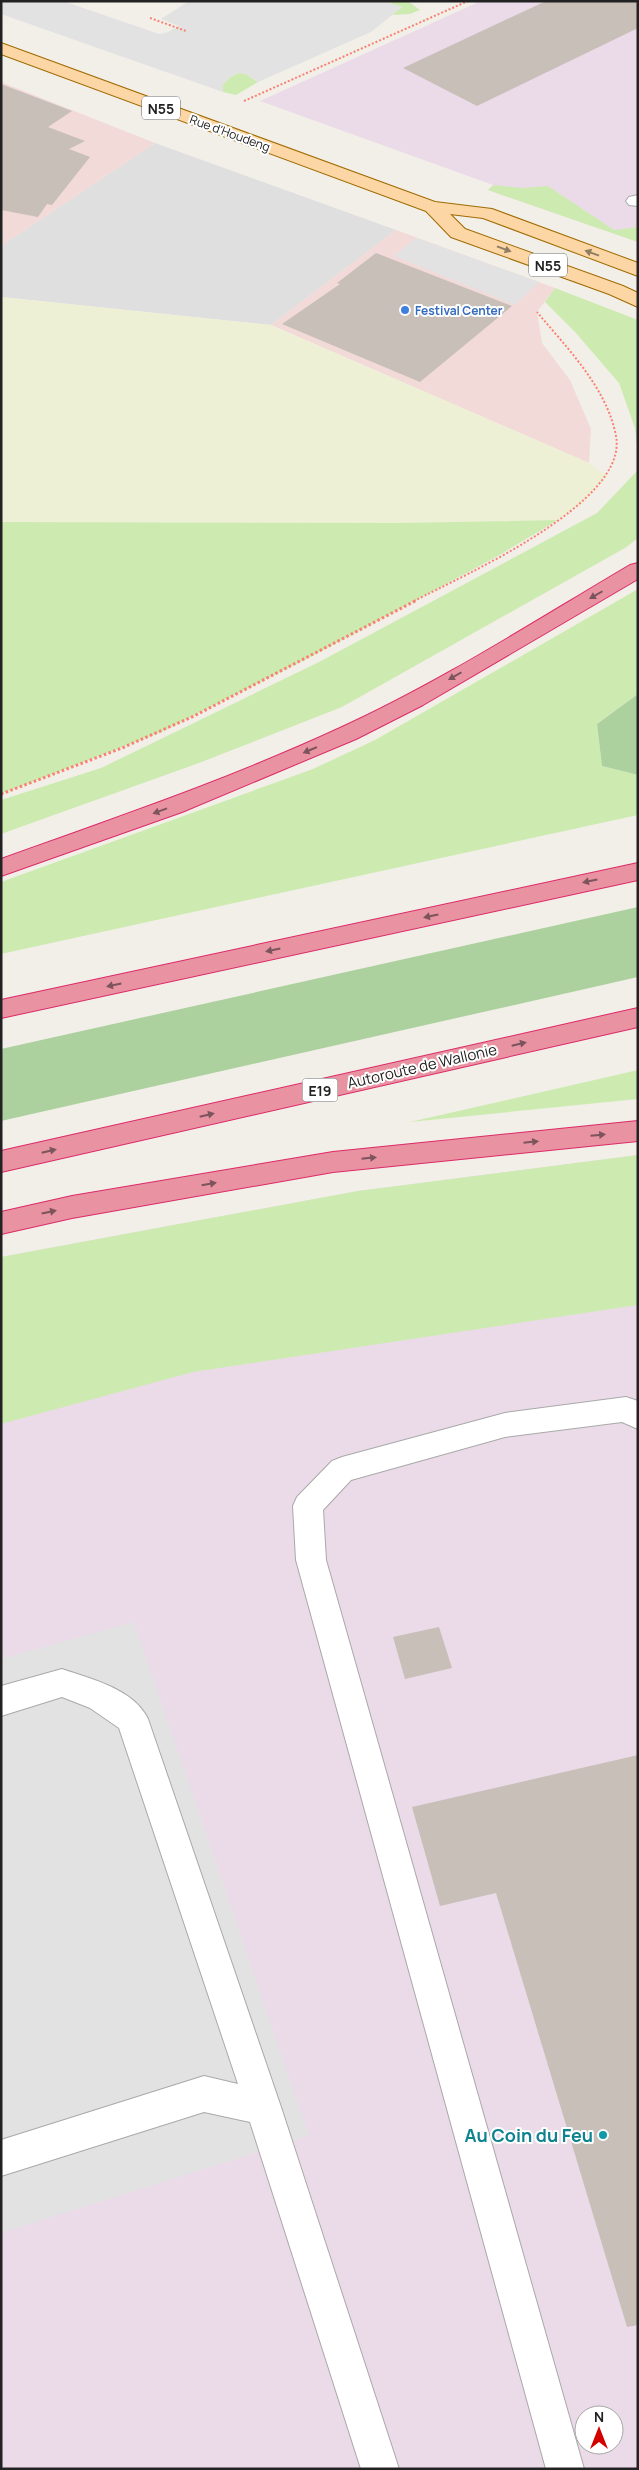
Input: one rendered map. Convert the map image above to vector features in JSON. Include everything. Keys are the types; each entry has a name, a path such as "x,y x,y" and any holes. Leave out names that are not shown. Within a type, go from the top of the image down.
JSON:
{"highway":[{"path":"1,868 174,806 348,734 415,700 638,570"},
{"path":"1,1009 638,871"},
{"name":"Autoroute de Wallonie","path":"1,1162 638,1017"},
{"path":"1,1222 72,1207 333,1162 638,1131"}],"main road":[{"name":"Rue d'Houdeng","path":"1,48 432,207 486,213 638,270"},
{"name":"Rue d'Houdeng","path":"432,207 458,233 616,290 638,301"}],"lane":[{"path":"565,2469 311,1560 308,1506 342,1470 504,1425 626,1409 638,1417"},
{"path":"1,1701 62,1683 101,1697 132,1719 263,2107 380,2469"},
{"path":"1,2158 204,2094 263,2107"}],"path":[{"path":"205,124 248,99 468,1"},
{"path":"150,18 186,32"},
{"path":"1,794 161,732 314,655 496,557 558,520 583,502 607,476 617,454 615,430 608,408 589,376 537,312"}],"shaded area":[{"path":"1,1 63,1 159,34 166,33 179,26 161,19 189,1 384,1 402,7 371,32 258,82 246,74 238,73 230,77 222,86 223,92 1,14"},
{"path":"481,1 638,1 638,242 488,190 493,185 260,101"},
{"path":"1,82 155,143 1,246"},
{"path":"155,143 396,230 271,325 1,297 1,246"},
{"path":"396,230 555,288 537,312 542,343 570,380 591,429 589,463 271,325"},
{"path":"416,238 539,282 515,305 394,256"},
{"path":"638,1155 638,2469 1,2469 1,1257 358,1191"},
{"path":"134,1622 309,2136 1,2233 1,1659"}],"green space":[{"path":"384,1 410,1 420,10 410,14 392,15 402,7"},
{"path":"239,73 246,74 258,82 236,95 223,92 222,86 230,77"},
{"path":"494,185 522,188 548,186 614,230 638,227 638,242 488,190"},
{"path":"555,288 638,320 638,455 635,428 619,383 575,332 545,302"},
{"path":"1,297 271,325 589,463 607,476 583,502 558,520 398,523 1,522"},
{"path":"638,470 638,538 625,548 342,707 199,763 1,834 1,800 101,768 319,662 597,513"},
{"path":"558,520 496,557 314,655 161,732 1,794 1,522 398,523"},
{"path":"638,589 638,694 597,724 602,766 638,775 638,815 1,954 1,882 313,769 375,740"},
{"path":"638,694 638,775 602,766 597,724"},
{"path":"638,907 638,977 1,1121 1,1049"},
{"path":"638,1070 638,1099 410,1122"},
{"path":"638,1155 638,1305 193,1372 1,1424 1,1257 358,1191"}],"building":[{"path":"546,1 638,1 638,28 477,106 403,68"},
{"path":"1,84 72,111 48,127 85,141 69,149 90,157 52,205 47,204 38,217 1,210"},
{"name":"Festival Center","path":"376,253 512,306 420,382 282,324 340,284 337,283"},
{"path":"439,1627 452,1668 405,1679 393,1637"},
{"name":"Au Coin du Feu","path":"638,1755 638,2325 627,2327 496,1893 440,1906 412,1807"}],"place":[{"name":"Festival Center","path":"405,310"},
{"name":"Au Coin du Feu","path":"603,2135"}]}
